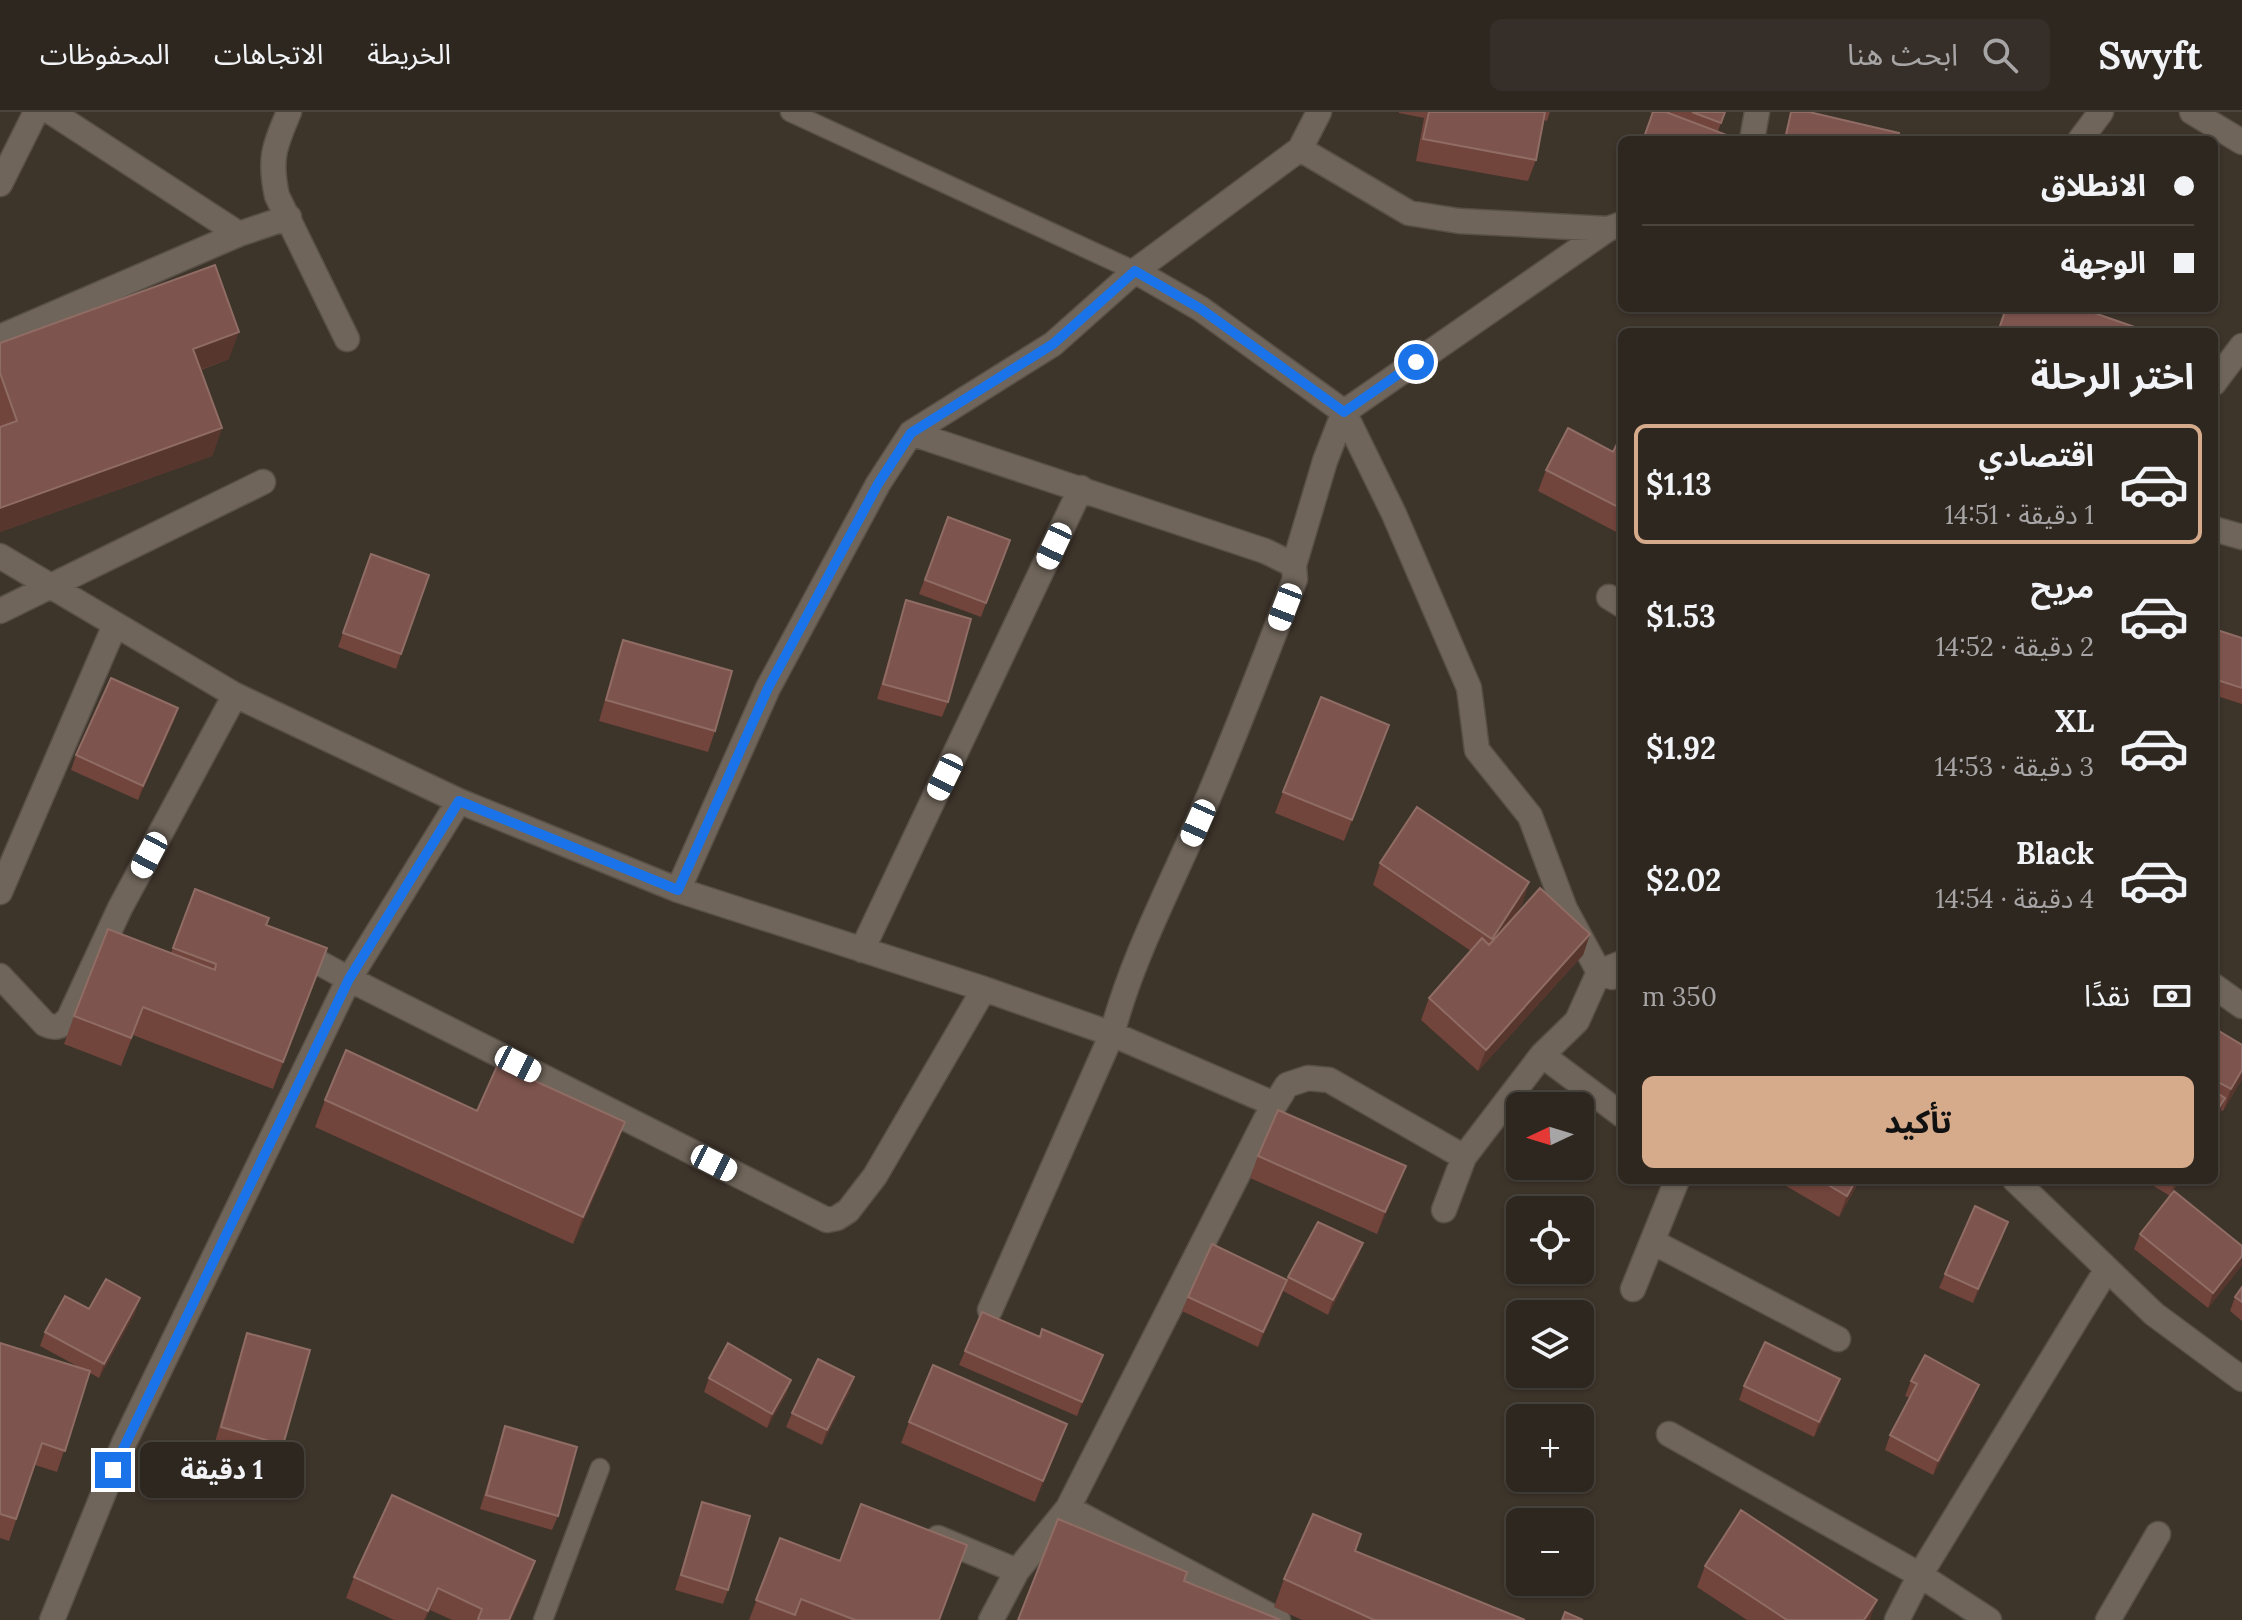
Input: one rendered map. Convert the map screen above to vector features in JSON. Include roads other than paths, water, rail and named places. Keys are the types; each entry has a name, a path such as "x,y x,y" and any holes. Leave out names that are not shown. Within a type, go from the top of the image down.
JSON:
{"street":[{"path":"0,184 36,112"},
{"path":"51,112 239,234"},
{"path":"289,112 272,154 277,196 347,339"},
{"path":"678,890 768,688 878,484 911,433 1053,344 1135,271 1300,149 1319,112"},
{"path":"1753,136 1757,112"},
{"path":"2083,136 2101,112"},
{"path":"2192,112 2242,142"},
{"path":"1300,149 1409,213 1459,221 1615,226"},
{"path":"0,337 239,234 289,217"},
{"path":"990,1310 1112,1034 1120,1001 1252,691 1295,579 1294,565 1325,461 1344,412 1615,226"},
{"path":"1135,271 1201,309 1344,412 1394,514 1469,688 1477,750 1530,816 1565,909 1599,972 1618,979"},
{"path":"2223,377 2242,346"},
{"path":"911,433 1265,551 1294,565"},
{"path":"0,611 263,482"},
{"path":"862,950 1081,488"},
{"path":"2218,530 2242,537"},
{"path":"0,556 235,695 459,801 678,890 984,989 1112,1034 1274,1104"},
{"path":"0,892 115,625"},
{"path":"0,976 45,1024 54,1028 62,1026 69,1018 120,908 235,695"},
{"path":"52,1620 124,1443 349,979 459,801"},
{"path":"272,936 349,979 827,1220 848,1211 875,1176 984,989"},
{"path":"1444,1210 1464,1157 1542,1055 1577,1021 1599,972 1618,965"},
{"path":"2218,989 2242,1006"},
{"path":"1542,1055 1618,1112"},
{"path":"991,1620 1017,1571 1068,1508 1274,1104 1287,1085 1308,1078 1329,1080 1464,1157"},
{"path":"1633,1289 1675,1184"},
{"path":"2019,1184 2154,1314 2242,1379"},
{"path":"1653,1242 1838,1339"},
{"path":"1897,1620 1920,1575 2107,1269"},
{"path":"1669,1434 1920,1575 1989,1620"},
{"path":"1068,1508 1278,1620"},
{"path":"917,1529 1017,1571"},
{"path":"2108,1620 2158,1534"}],"lane":[{"path":"790,112 1135,271"},
{"path":"543,1620 600,1468"}]}
